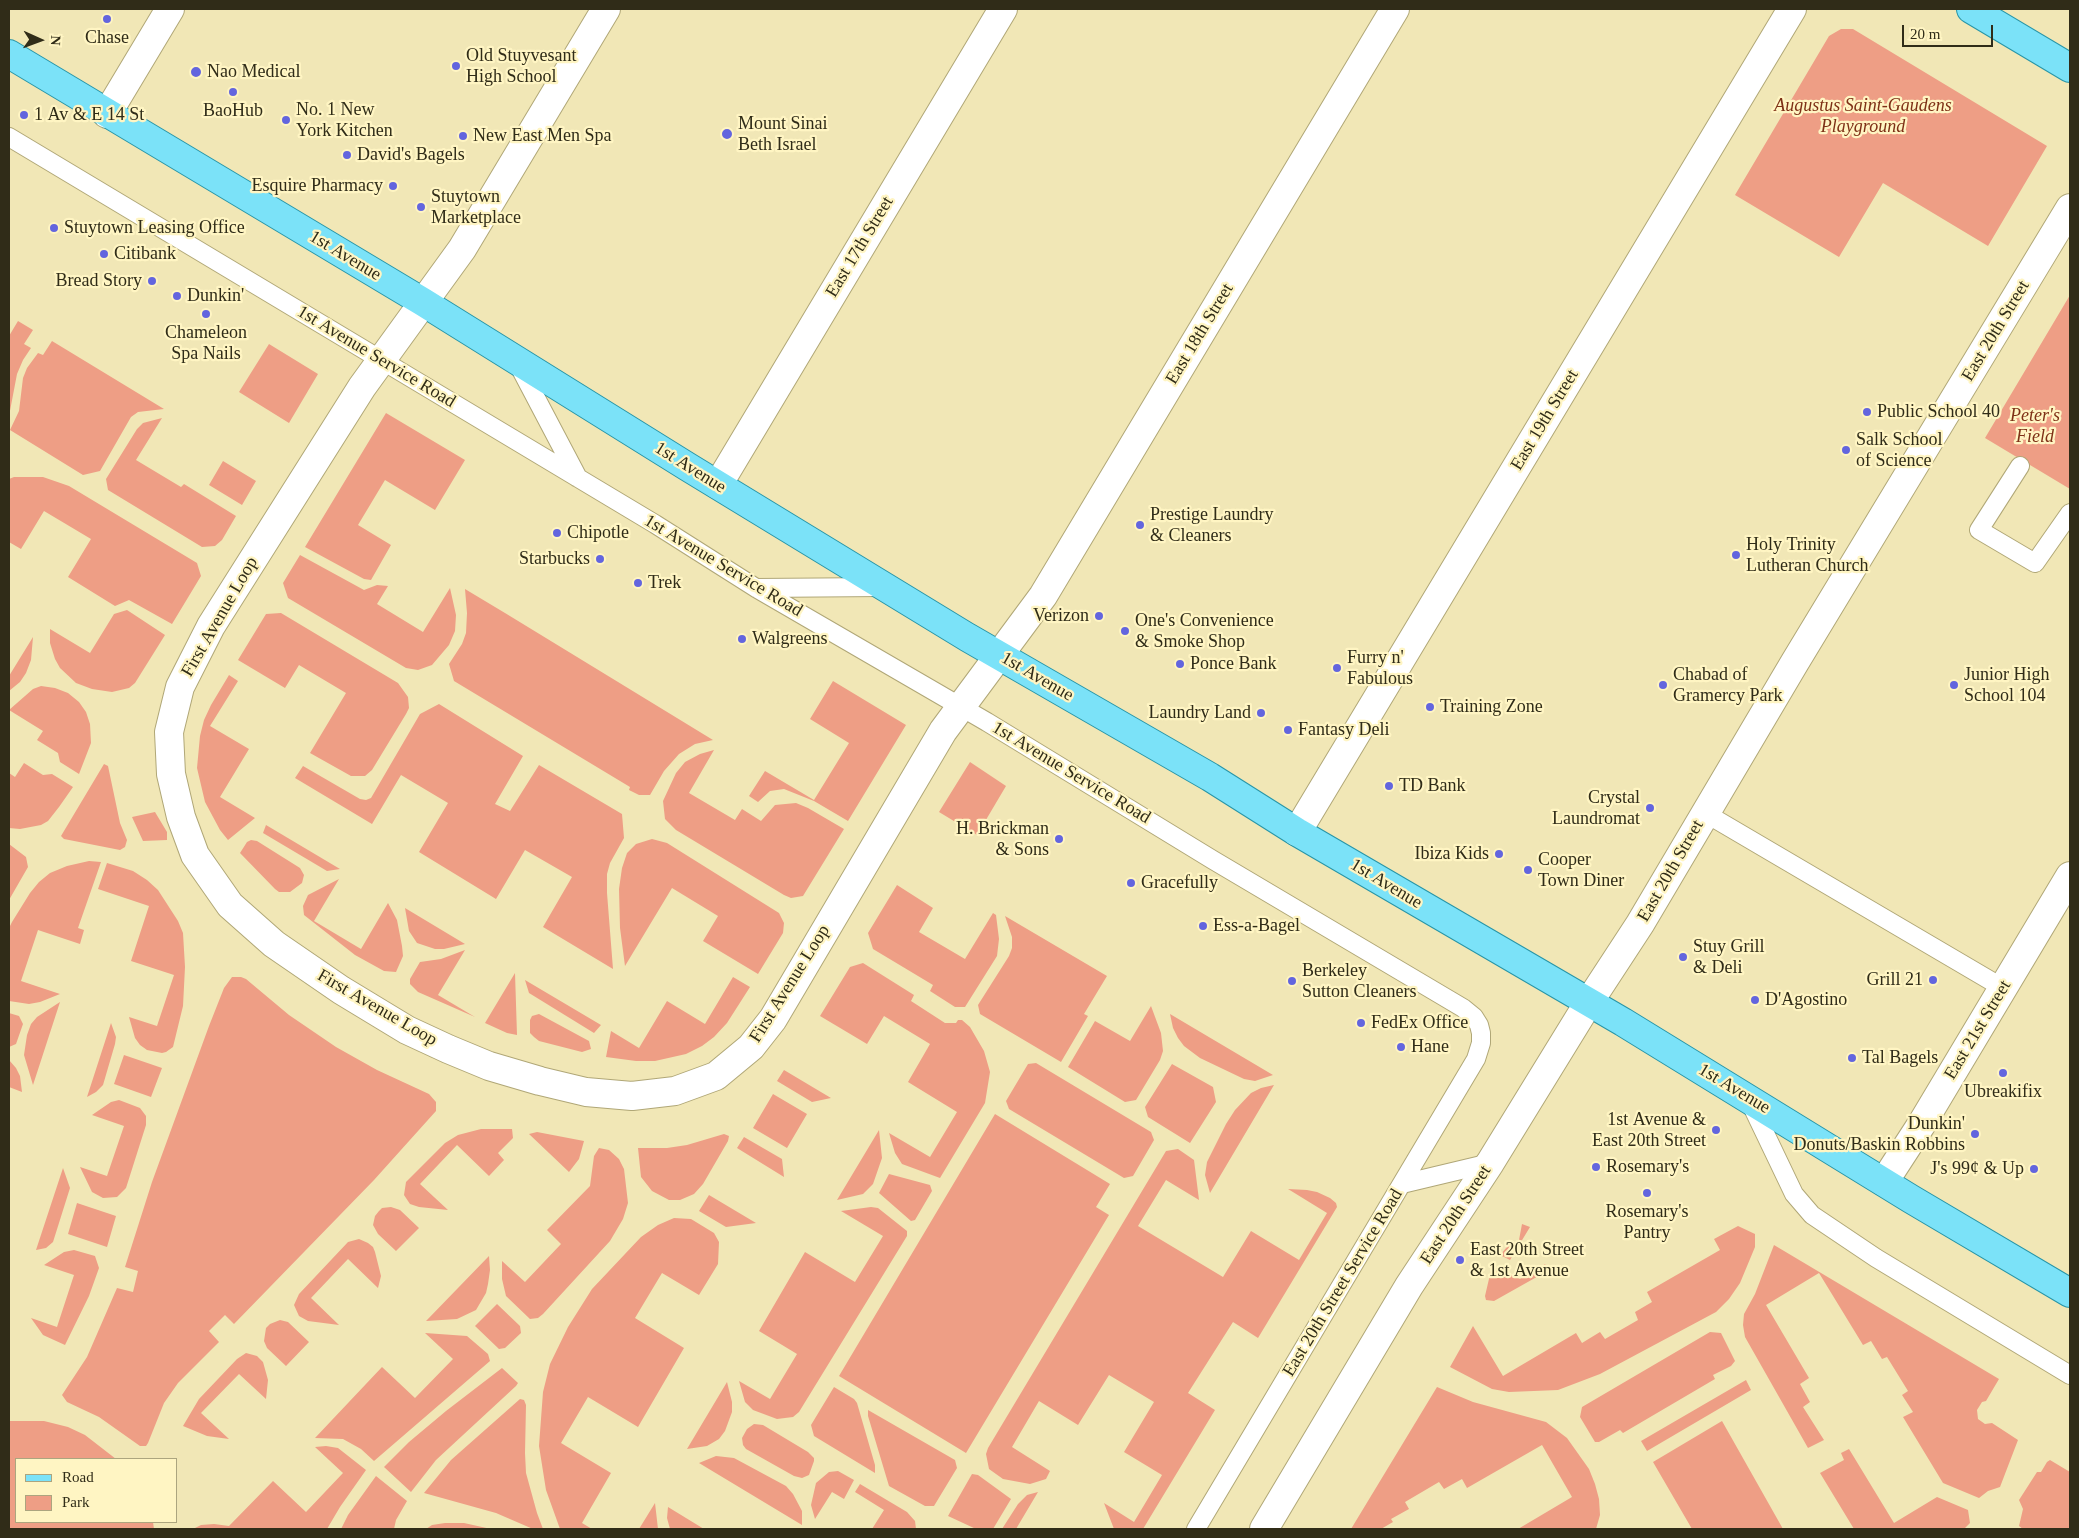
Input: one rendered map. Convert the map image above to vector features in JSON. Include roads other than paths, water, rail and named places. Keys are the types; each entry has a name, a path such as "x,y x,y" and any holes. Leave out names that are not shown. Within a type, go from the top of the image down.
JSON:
{"main road":[{"path":"1971,9 2070,68"},
{"name":"1st Avenue","path":"9,54 423,302 718,486 1000,656 1210,777 1298,832 1589,1002 2070,1293"}],"street":[{"path":"107,114 170,9"},
{"name":"First Avenue Loop","path":"606,9 462,249 380,360 210,626 180,687 169,732 171,774 180,818 195,855 230,905 274,944 341,990 408,1030 455,1052 498,1068 586,1092 632,1096 675,1091 716,1076 751,1047 772,1019 943,731 1000,656"},
{"name":"East 17th Street","path":"718,486 1003,9"},
{"name":"East 18th Street","path":"1000,656 1043,596 1396,9"},
{"name":"East 19th Street","path":"1298,832 1792,9"},
{"name":"East 20th Street","path":"1264,1529 1410,1286 1490,1163 1589,1002 1640,924 2070,208"},
{"name":"East 21st Street","path":"1884,1182 2070,876"}],"lane":[{"name":"1st Avenue Service Road","path":"9,137 578,478 756,588 960,707 1463,1008 1474,1017 1481,1033"},
{"path":"516,360 578,478"},
{"path":"2020,466 1979,530 2035,564 2070,513"},
{"path":"756,588 886,587"},
{"path":"1706,813 2003,988"},
{"name":"East 20th Street Service Road","path":"1200,1526 1476,1060 1481,1043 1481,1033"},
{"path":"1748,1098 1794,1194 1812,1215 1876,1258 2070,1375"},
{"path":"1402,1184 1490,1163"}],"place":[{"name":"Chase","path":"107,19"},
{"name":"Old Stuyvesant High School","path":"456,66"},
{"name":"Nao Medical","path":"196,72"},
{"name":"BaoHub","path":"233,92"},
{"name":"1 Av & E 14 St","path":"24,115"},
{"name":"No. 1 New York Kitchen","path":"286,120"},
{"name":"Mount Sinai Beth Israel","path":"727,134"},
{"name":"New East Men Spa","path":"463,136"},
{"name":"David's Bagels","path":"347,155"},
{"name":"Esquire Pharmacy","path":"393,186"},
{"name":"Stuytown Marketplace","path":"421,207"},
{"name":"Stuytown Leasing Office","path":"54,228"},
{"name":"Citibank","path":"104,254"},
{"name":"Bread Story","path":"152,281"},
{"name":"Dunkin'","path":"177,296"},
{"name":"Chameleon Spa Nails","path":"206,314"},
{"name":"Public School 40","path":"1867,412"},
{"name":"Salk School of Science","path":"1846,450"},
{"name":"Prestige Laundry & Cleaners","path":"1140,525"},
{"name":"Chipotle","path":"557,533"},
{"name":"Holy Trinity Lutheran Church","path":"1736,555"},
{"name":"Starbucks","path":"600,559"},
{"name":"Trek","path":"638,583"},
{"name":"Verizon","path":"1099,616"},
{"name":"One's Convenience & Smoke Shop","path":"1125,631"},
{"name":"Walgreens","path":"742,639"},
{"name":"Ponce Bank","path":"1180,664"},
{"name":"Furry n' Fabulous","path":"1337,668"},
{"name":"Chabad of Gramercy Park","path":"1663,685"},
{"name":"Junior High School 104","path":"1954,685"},
{"name":"Training Zone","path":"1430,707"},
{"name":"Laundry Land","path":"1261,713"},
{"name":"Fantasy Deli","path":"1288,730"},
{"name":"TD Bank","path":"1389,786"},
{"name":"Crystal Laundromat","path":"1650,808"},
{"name":"H. Brickman & Sons","path":"1059,839"},
{"name":"Ibiza Kids","path":"1499,854"},
{"name":"Cooper Town Diner","path":"1528,870"},
{"name":"Gracefully","path":"1131,883"},
{"name":"Ess-a-Bagel","path":"1203,926"},
{"name":"Stuy Grill & Deli","path":"1683,957"},
{"name":"Grill 21","path":"1933,980"},
{"name":"Berkeley Sutton Cleaners","path":"1292,981"},
{"name":"D'Agostino","path":"1755,1000"},
{"name":"FedEx Office","path":"1361,1023"},
{"name":"Hane","path":"1401,1047"},
{"name":"Tal Bagels","path":"1852,1058"},
{"name":"Ubreakifix","path":"2003,1073"},
{"name":"1st Avenue & East 20th Street","path":"1716,1130"},
{"name":"Dunkin' Donuts/Baskin Robbins","path":"1975,1134"},
{"name":"Rosemary's","path":"1596,1167"},
{"name":"J's 99¢ & Up","path":"2034,1169"},
{"name":"Rosemary's Pantry","path":"1647,1193"},
{"name":"East 20th Street & 1st Avenue","path":"1460,1260"}],"park label":[{"name":"Augustus Saint-Gaudens Playground","path":"1863,116"},
{"name":"Peter's Field","path":"2035,426"}]}
